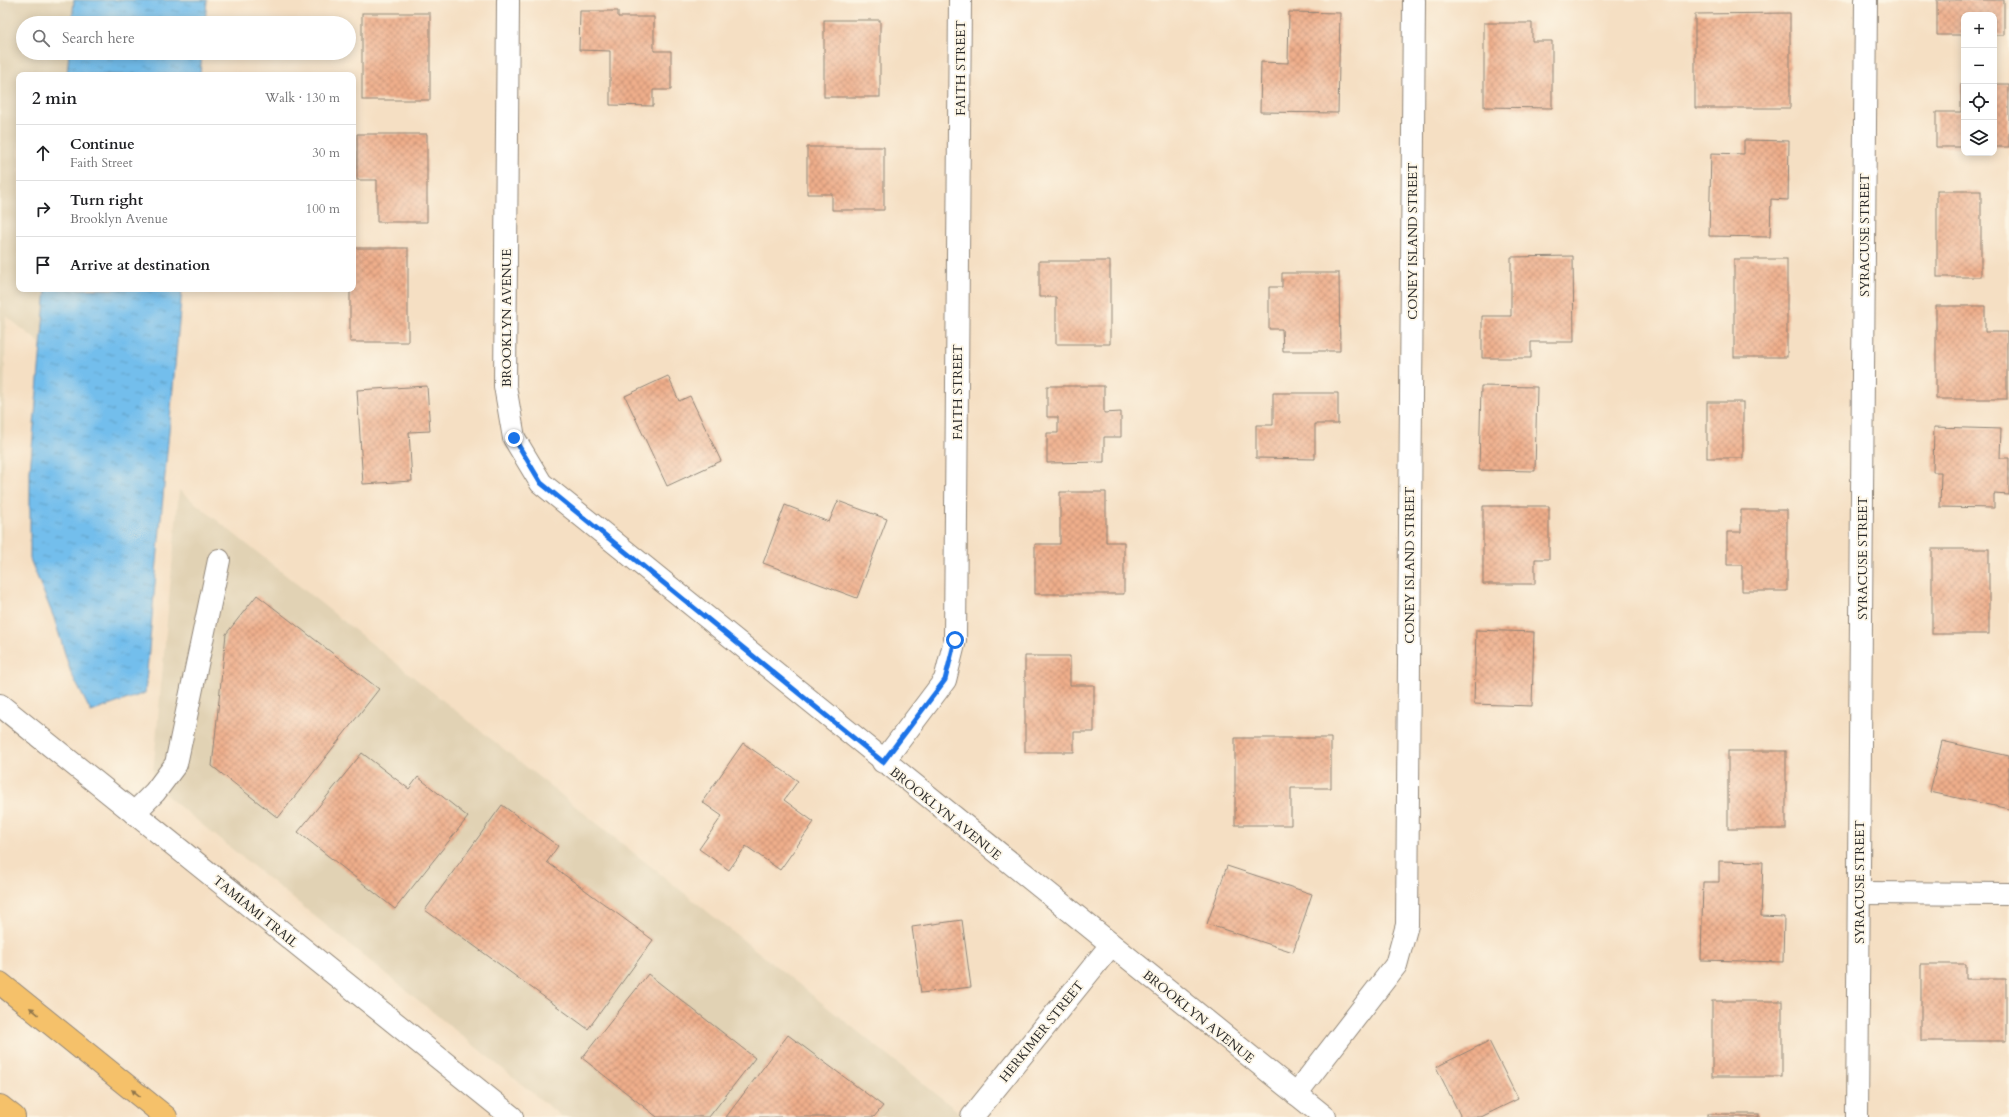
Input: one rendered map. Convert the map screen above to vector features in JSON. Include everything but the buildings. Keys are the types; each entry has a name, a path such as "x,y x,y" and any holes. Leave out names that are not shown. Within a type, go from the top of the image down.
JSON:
{"main road":[{"path":"0,983 166,1117"},
{"path":"0,1106 14,1117"}],"street":[{"name":"BROOKLYN AVENUE","path":"508,0 505,386 514,438 541,483 883,762 1325,1117"},
{"name":"FAITH STREET","path":"883,762 945,680 955,640 960,0"},
{"name":"CONEY ISLAND STREET","path":"1296,1094 1396,965 1406,925 1414,0"},
{"name":"SYRACUSE STREET","path":"1857,1117 1866,0"},
{"path":"134,813 156,792 176,764 219,560"},
{"name":"TAMIAMI TRAIL","path":"0,705 512,1117"},
{"path":"1859,893 2009,894"},
{"name":"HERKIMER STREET","path":"972,1117 1111,945"}],"shaded area":[{"path":"0,0 74,0 73,16 16,16 16,60 68,60 67,72 16,72 16,292 46,292 40,343 6,316 0,620"},
{"path":"179,490 965,1117 562,1117 152,784"}],"water":[{"path":"74,0 207,0 206,16 73,16"},
{"path":"68,60 201,60 200,72 67,72"},
{"path":"46,292 182,292 145,693 91,712 71,673 54,618 30,559 30,471"}],"route":[{"path":"514,438 541,483 883,762 945,680 955,640"}]}
